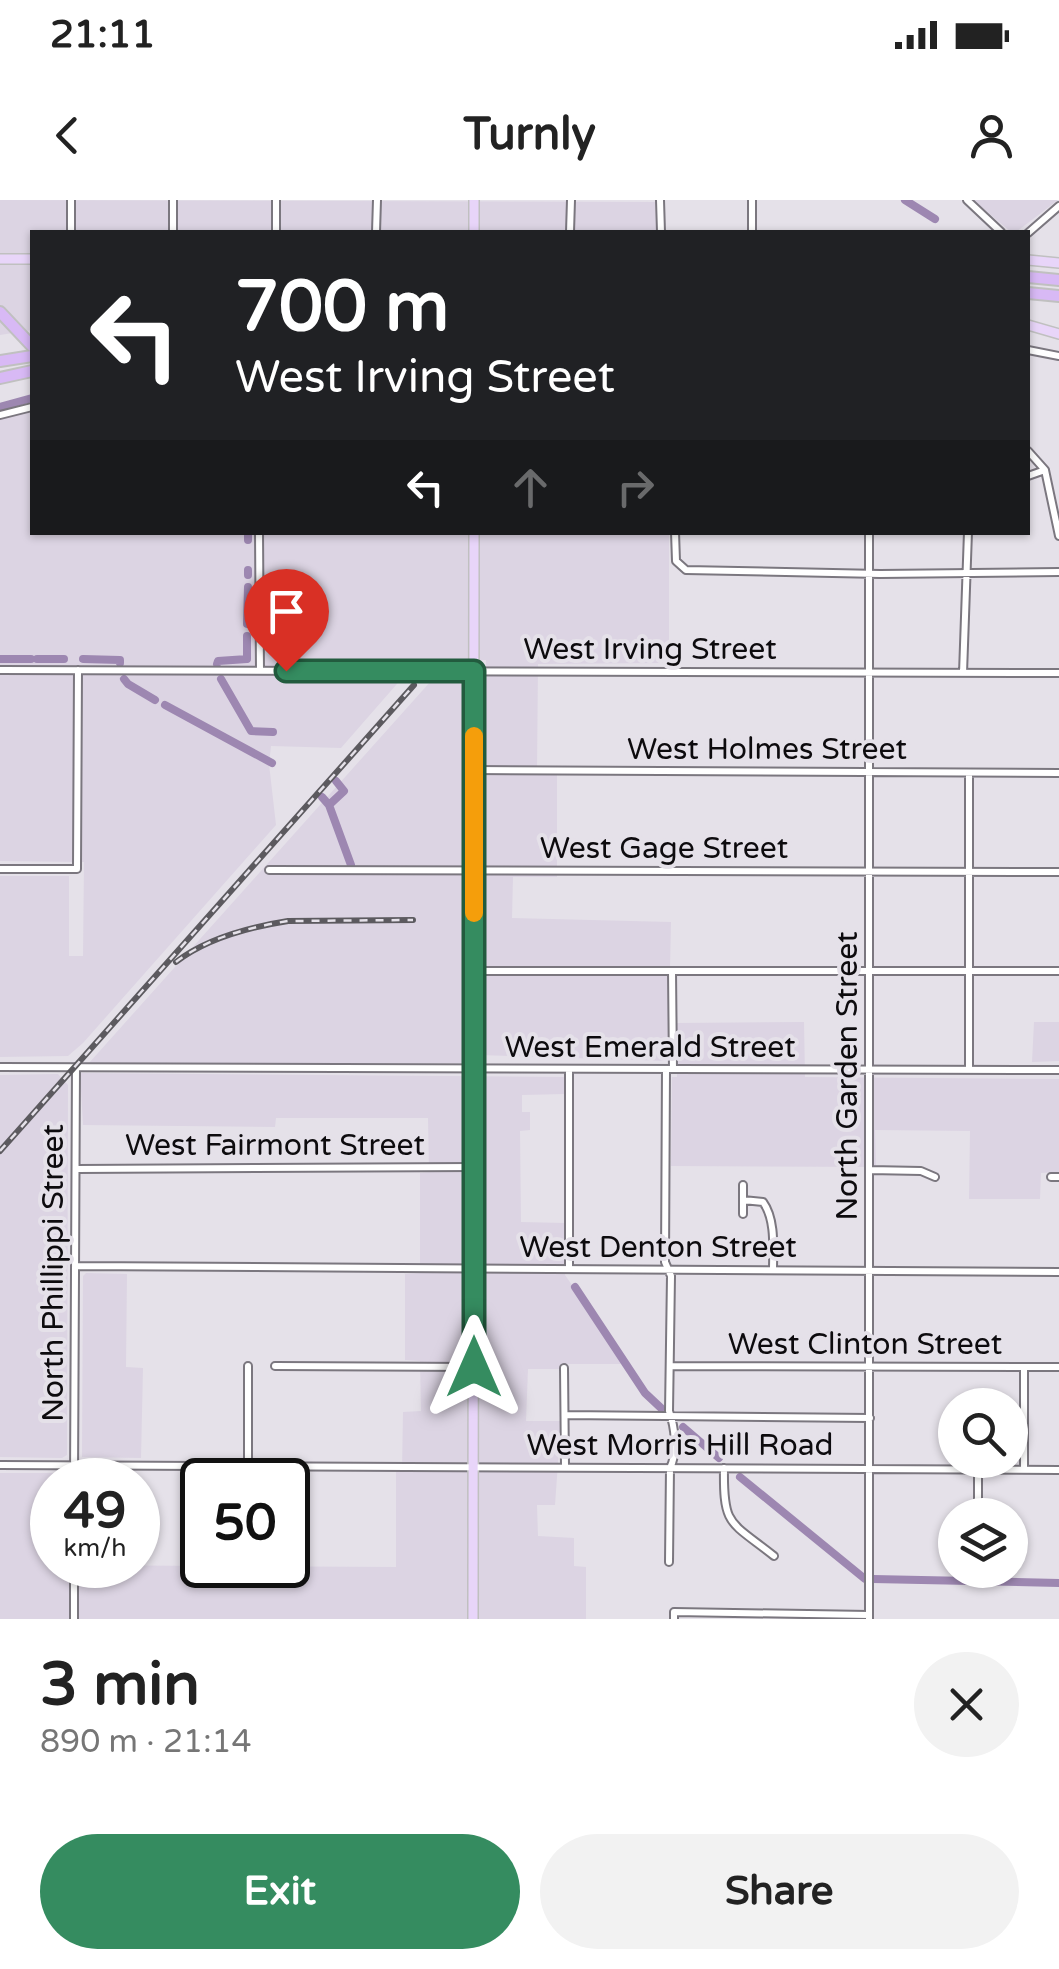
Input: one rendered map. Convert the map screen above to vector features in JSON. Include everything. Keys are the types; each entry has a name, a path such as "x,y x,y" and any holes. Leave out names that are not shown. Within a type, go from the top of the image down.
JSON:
{"highway":[{"path":"1030,276 1059,280"},
{"path":"1030,293 1059,296"},
{"path":"0,312 30,344"},
{"path":"0,362 30,356"},
{"path":"0,378 30,370"}],"main road":[{"path":"474,200 474,230"},
{"path":"0,259 30,259"},
{"path":"1030,260 1059,263"},
{"path":"1030,327 1059,334"},
{"path":"474,535 474,1619"}],"street":[{"path":"71,200 71,230"},
{"path":"173,230 174,200"},
{"path":"276,200 276,230"},
{"path":"376,200 376,230"},
{"path":"570,200 570,230"},
{"path":"660,200 661,230"},
{"path":"752,200 752,230"},
{"path":"968,200 999,230"},
{"path":"1030,231 1059,206"},
{"path":"1030,350 1059,356"},
{"path":"0,415 30,408"},
{"path":"1030,452 1045,470 1059,536"},
{"path":"1030,475 1045,470"},
{"path":"259,535 260,671"},
{"path":"675,535 678,565 686,570 1059,572"},
{"name":"North Garden Street","path":"869,535 870,1617"},
{"path":"963,673 968,535"},
{"name":"West Irving Street","path":"0,670 1059,673"},
{"path":"0,869 77,869 78,670"},
{"name":"West Holmes Street","path":"474,770 1059,773"},
{"path":"969,773 969,1070"},
{"name":"West Gage Street","path":"269,870 1059,872"},
{"path":"474,971 1059,972"},
{"path":"669,1562 670,1468 674,1462 671,1276 665,1262 672,971"},
{"name":"West Emerald Street","path":"0,1067 1059,1070"},
{"name":"North Phillippi Street","path":"74,1458 76,1067"},
{"path":"569,1069 569,1269"},
{"name":"West Fairmont Street","path":"76,1169 474,1167"},
{"path":"870,1170 921,1171 935,1177"},
{"path":"742,1185 742,1214"},
{"path":"742,1200 763,1202 768,1208 773,1270"},
{"name":"West Denton Street","path":"76,1266 1059,1272"},
{"path":"248,1366 248,1458"},
{"path":"275,1366 474,1367"},
{"name":"West Clinton Street","path":"670,1366 1059,1367"},
{"path":"1024,1367 1024,1388"},
{"path":"564,1368 565,1466"},
{"path":"565,1415 870,1418"},
{"name":"West Morris Hill Road","path":"0,1465 30,1465"},
{"name":"West Morris Hill Road","path":"310,1466 938,1470"},
{"path":"724,1468 726,1514 734,1525 774,1556"},
{"name":"West Morris Hill Road","path":"1028,1470 1059,1470"},
{"path":"74,1588 74,1619"},
{"path":"674,1616 870,1617"}],"shaded area":[{"path":"0,200 655,202 656,230 30,230 30,330 0,335"},
{"path":"973,200 1058,200 1019,230 1009,230"},
{"path":"30,396 30,535 669,535 669,663 538,664 537,772 557,773 557,877 513,877 512,918 671,922 668,1061 480,1055 486,660 417,661 341,748 271,746 269,764 276,825 68,1056 0,1057 0,876 69,876 69,956 83,956 84,862 0,861 0,405"},
{"path":"431,681 465,681 463,1063 89,1063"},
{"path":"804,1022 805,1077 1059,1079 1059,1172 1041,1173 1040,1199 969,1199 970,1131 875,1130 876,1167 671,1166 677,1023"},
{"path":"1034,1022 1059,1022 1059,1061 1032,1062"},
{"path":"80,1073 565,1077 565,1094 522,1095 522,1112 530,1112 530,1130 520,1131 521,1222 565,1223 565,1275 627,1364 561,1364 560,1369 528,1369 526,1421 561,1421 555,1505 537,1505 538,1536 574,1538 574,1566 586,1567 586,1619 0,1619 0,1473 30,1473 30,1588 160,1588 160,1566 180,1566 180,1588 310,1588 310,1566 396,1567 396,1472 402,1471 403,1412 421,1411 420,1361 405,1360 405,1274 420,1273 420,1173 429,1172 428,1118 276,1118 275,1127 83,1125"},
{"path":"58,1074 68,1085 67,1455 62,1458 0,1457 0,1075"},
{"path":"127,1274 126,1367 143,1368 141,1458 82,1457 83,1276"}],"waterway":[{"path":"905,200 935,219"},
{"path":"0,407 30,399"},
{"path":"248,535 248,540"},
{"path":"248,570 248,575"},
{"path":"247,624 248,587"},
{"path":"217,664 247,659 247,636"},
{"path":"0,659 31,659"},
{"path":"37,659 64,659"},
{"path":"83,659 120,663"},
{"path":"124,679 155,700"},
{"path":"221,679 251,731 273,732"},
{"path":"165,705 272,763"},
{"path":"329,805 344,791 336,781"},
{"path":"322,797 329,805 351,865"},
{"path":"575,1287 645,1393 661,1408"},
{"path":"683,1427 719,1458"},
{"path":"740,1477 865,1579"},
{"path":"873,1579 1059,1583"}],"railway":[{"path":"0,1151 414,685"},
{"path":"176,962 215,940 288,921 413,920"}],"slow traffic":[{"path":"474,736 474,913"}],"route":[{"path":"286,671 474,671 474,1367"}]}
